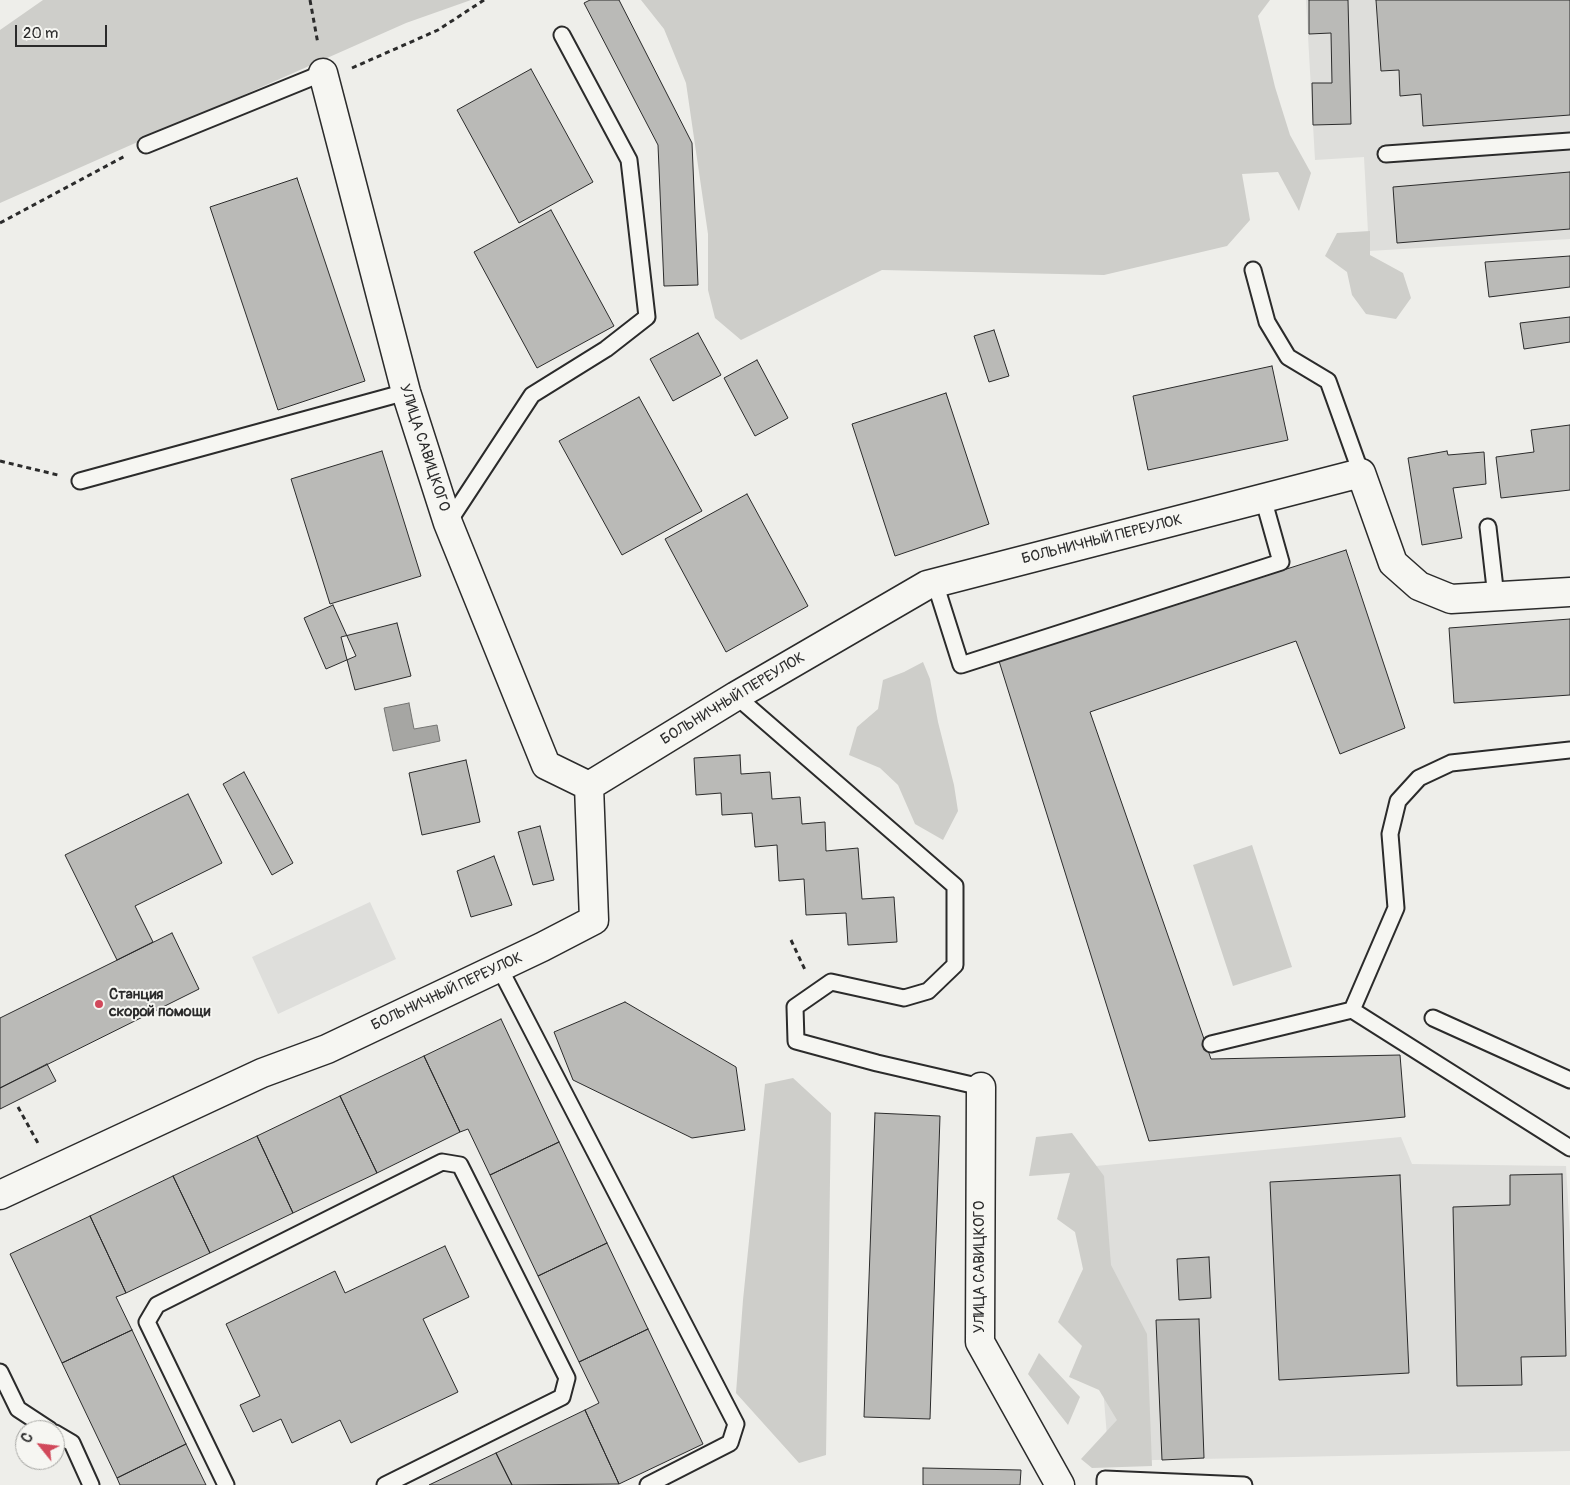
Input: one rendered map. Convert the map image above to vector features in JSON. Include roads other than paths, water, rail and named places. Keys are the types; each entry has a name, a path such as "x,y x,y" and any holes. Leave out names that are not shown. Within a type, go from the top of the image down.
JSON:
{"street":[{"name":"УЛИЦА САВИЦКОГО","path":"324,76 406,392 448,523 546,765 589,786"},
{"name":"БОЛЬНИЧНЫЙ ПЕРЕУЛОК","path":"0,1195 262,1073 327,1048 542,948 594,920 589,786 736,696 919,590 935,583 1361,473"},
{"path":"1361,473 1393,563 1419,586 1451,599 1570,592"},
{"name":"УЛИЦА САВИЦКОГО","path":"981,1087 980,1342 1060,1485"}],"lane":[{"path":"448,523 532,395 606,349 647,317 629,160 562,35"},
{"path":"146,145 324,76"},
{"path":"1386,154 1570,141"},
{"path":"1253,270 1267,322 1288,357 1328,382 1361,473"},
{"path":"80,481 406,392"},
{"path":"935,583 961,665 1281,562 1263,498"},
{"path":"1488,527 1496,597"},
{"path":"736,696 955,886 955,965 928,991 904,998 831,982 795,1007 796,1041 877,1063 981,1087"},
{"path":"1352,1010 1396,908 1390,834 1398,801 1419,778 1451,762 1570,750"},
{"path":"499,967 736,1424 730,1443 648,1485"},
{"path":"1211,1044 1352,1010 1570,1148"},
{"path":"1433,1018 1570,1080"},
{"path":"226,1485 147,1322 157,1305 442,1162 460,1165 567,1378 562,1396 385,1485"},
{"path":"0,1372 18,1408 35,1420"},
{"path":"65,1439 72,1443 91,1485"},
{"path":"1105,1485 1105,1479 1244,1485"}],"place":[{"name":"Станция скорой помощи","path":"99,1004"}]}
